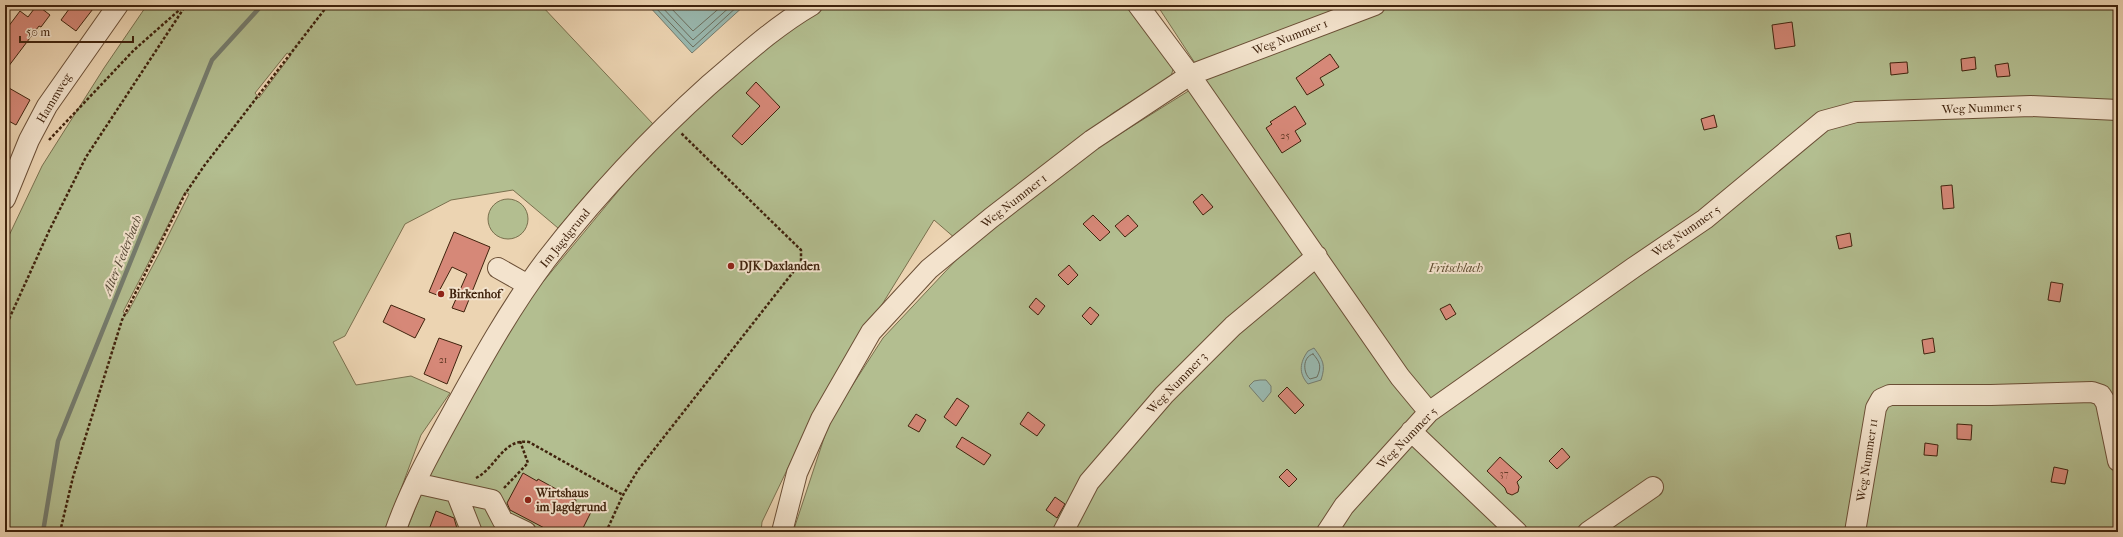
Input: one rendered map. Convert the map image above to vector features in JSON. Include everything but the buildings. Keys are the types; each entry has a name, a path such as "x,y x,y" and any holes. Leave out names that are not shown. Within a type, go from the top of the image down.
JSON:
{"street":[{"name":"Hammweg","path":"5,199 29,140 51,99 118,5"},
{"path":"1138,5 1190,75 1400,377 1429,412"},
{"name":"Weg Nummer 1","path":"782,532 800,466 821,419 871,332 929,269 991,218 1092,140 1190,75 1375,5"},
{"name":"Im Jagdgrund","path":"395,532 415,484 481,358 546,260 625,166 669,121 745,54 804,10"},
{"name":"Weg Nummer 5","path":"1327,532 1344,506 1429,412 1705,219 1823,121 1856,112 1872,111 2031,106 2118,110"},
{"name":"Weg Nummer 3","path":"1063,532 1089,482 1164,395 1233,326 1317,256"},
{"path":"498,268 528,285"},
{"name":"Weg Nummer 11","path":"1855,532 1876,408 1881,399 1890,396 2092,392 2101,395 2106,403 2118,460"},
{"path":"1411,431 1517,532"},
{"path":"415,484 492,500 503,521 526,532"},
{"path":"1588,532 1653,487"},
{"path":"456,492 471,530"}],"path":[{"path":"29,140 44,144 49,140 134,50 186,5"},
{"path":"5,328 49,231 86,157 186,5"},
{"path":"60,532 76,470 122,320 178,208 204,166 328,5"},
{"path":"606,532 623,495 638,470 801,262 801,250 669,121"},
{"path":"456,492 466,484 484,474 508,447 520,441 529,442 623,495"},
{"path":"492,500 528,463 520,441"}],"green space":[{"path":"147,5 541,5 653,124 591,189 558,228 513,190 451,200 405,224 345,336 333,342 356,385 411,376 450,393 421,435 385,532 5,532 5,244 42,166 104,68","holes":["287,53 291,55 259,98 255,93","185,192 189,194 127,314 123,312"]},
{"name":"DJK Daxlanden","path":"823,5 1130,5 1175,63 1171,76 1113,113 1009,192 956,239 934,220 811,420 762,522 761,532 406,532 427,479 518,312 639,166 731,76 799,19"},
{"name":"Fritschlach","path":"1157,5 2118,5 2118,532 793,532 830,420 883,338 974,241 1056,174 1206,80"},
{"path":"504,199 512,199 519,202 525,208 528,219 525,230 519,236 512,239 504,239 497,236 491,230 488,223 488,215 491,208 497,202"}],"water":[{"path":"648,5 745,5 692,53"},
{"path":"1314,348 1323,363 1323,370 1321,380 1308,384 1301,372 1301,368 1303,359 1308,351"},
{"path":"1266,380 1271,386 1271,392 1263,402 1249,386 1254,381"}],"waterway":[{"name":"Alter Federbach","path":"43,532 58,441 212,60 262,5"}],"place":[{"name":"DJK Daxlanden","path":"731,266"},
{"name":"Birkenhof","path":"441,294"},
{"name":"Wirtshaus im Jagdgrund","path":"528,500"}]}
